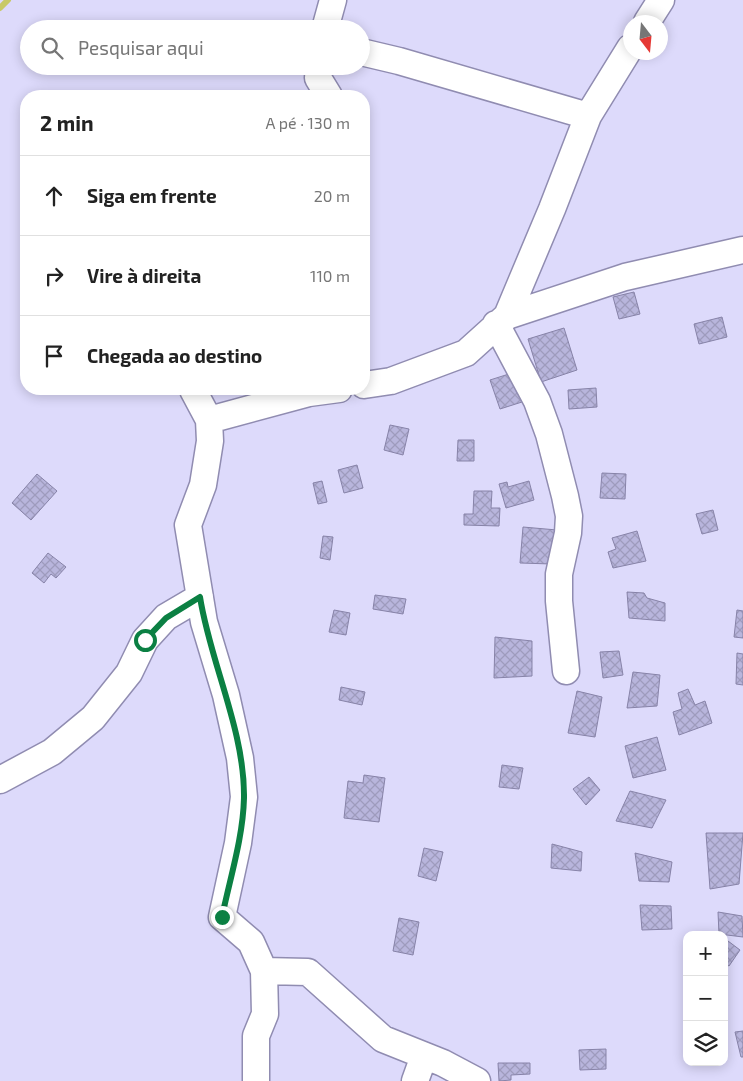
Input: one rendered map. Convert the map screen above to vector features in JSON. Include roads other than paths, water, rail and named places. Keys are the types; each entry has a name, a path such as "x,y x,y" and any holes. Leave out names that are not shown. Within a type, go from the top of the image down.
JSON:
{"street":[{"path":"327,20 333,0"},
{"path":"651,15 661,0"},
{"path":"370,54 399,60 588,116"},
{"path":"370,384 391,381 466,353 501,320 552,209 588,116 623,59"},
{"path":"318,75 318,78 326,90"},
{"path":"501,320 625,276 743,250"},
{"path":"501,320 537,401 549,434 569,516 568,533 559,574 559,601 566,671"},
{"path":"196,395 209,420 210,441 203,485 188,525 204,622 226,695 240,758 244,797 238,843 222,917 251,942 264,971 265,1014 256,1036 256,1081"},
{"path":"209,420 302,395"},
{"path":"0,780 52,752 93,718 129,673 145,640 166,618 200,597"},
{"path":"264,971 308,972 382,1039 443,1063 477,1081"},
{"path":"415,1081 424,1056"}],"waterway":[{"path":"0,8 8,0"}]}
